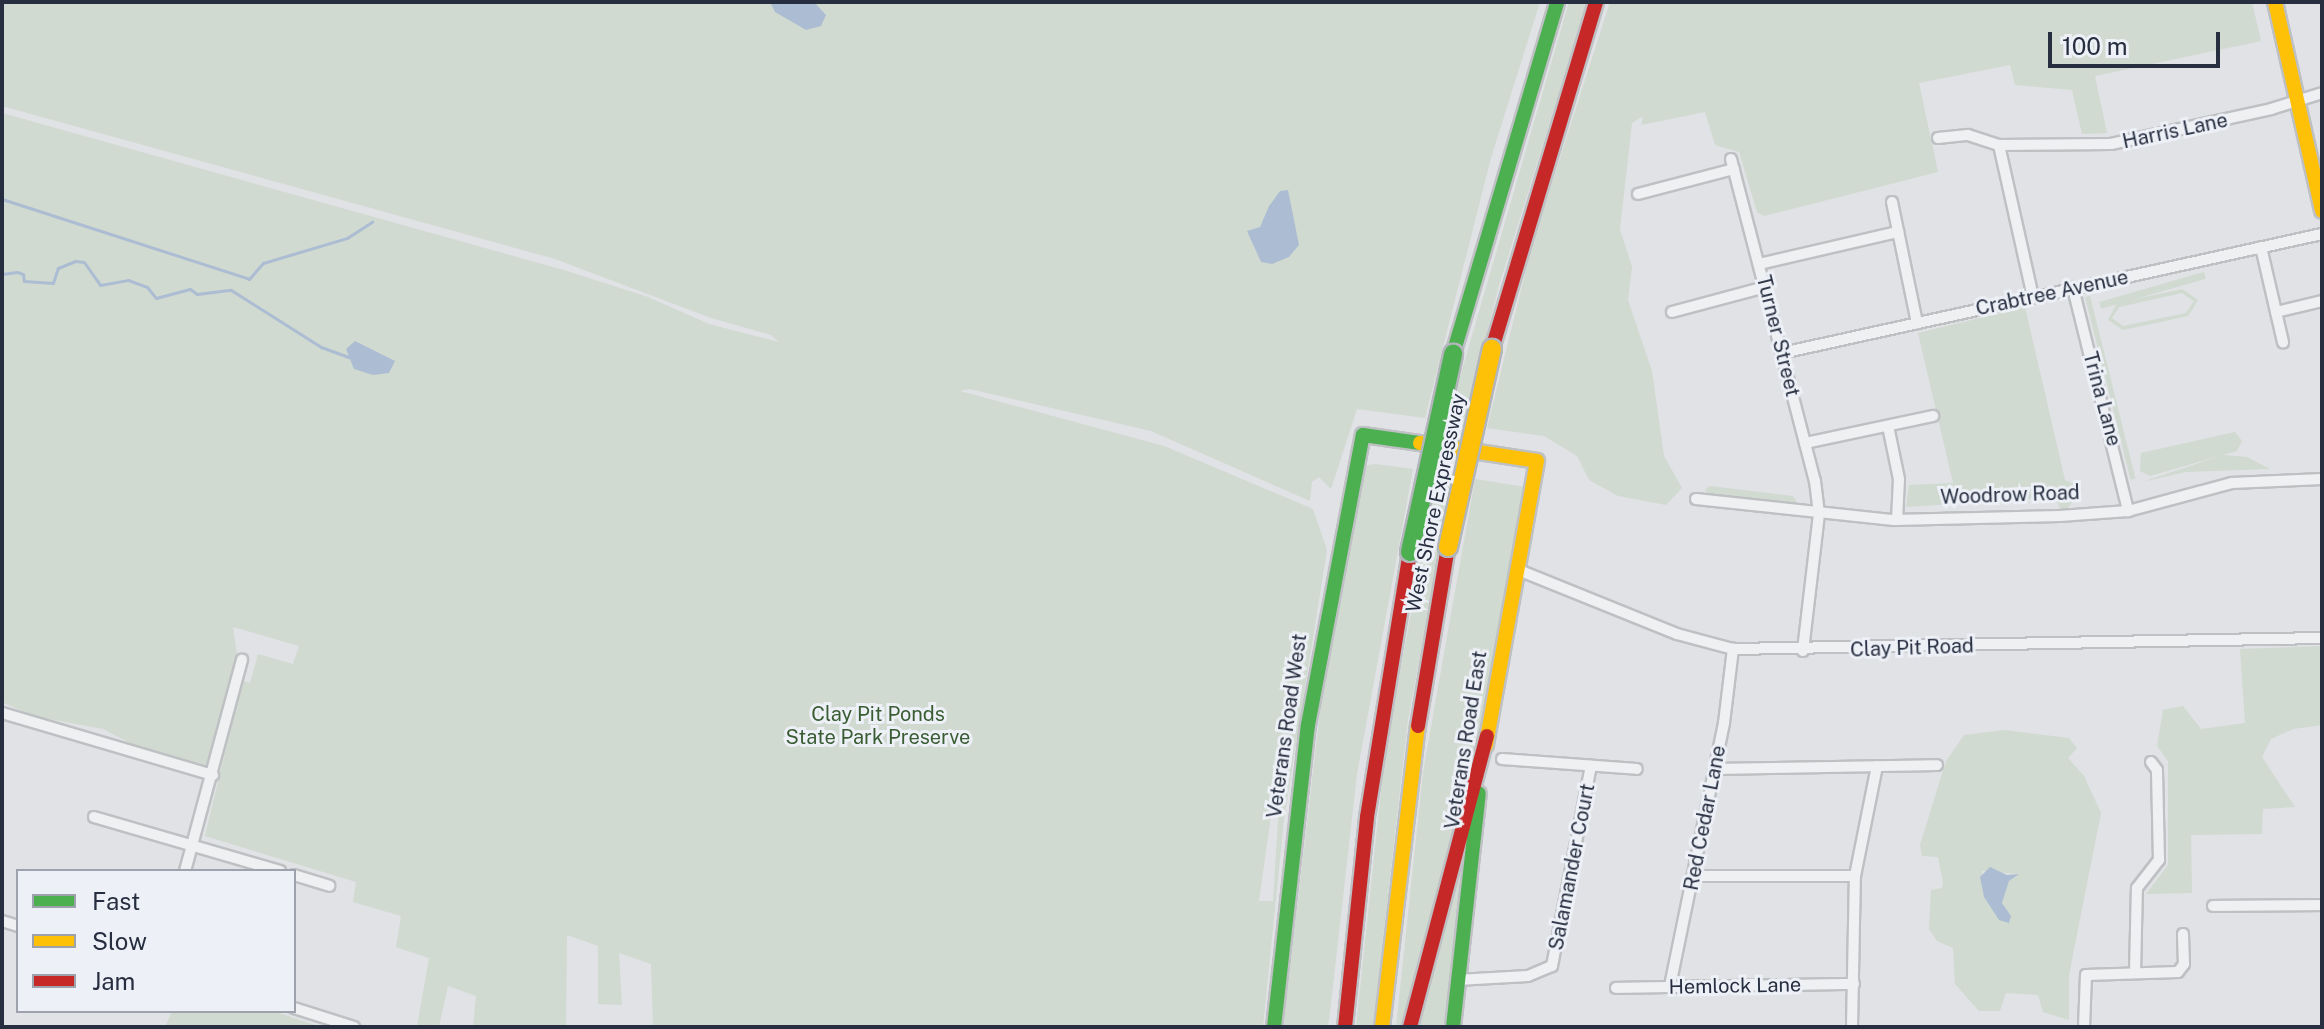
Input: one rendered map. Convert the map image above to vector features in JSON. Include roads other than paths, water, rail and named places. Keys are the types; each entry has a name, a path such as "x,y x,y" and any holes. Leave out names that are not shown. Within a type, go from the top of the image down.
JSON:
{"main road":[{"name":"West Shore Expressway","path":"1345,1027 1371,790 1410,552 1453,354 1557,2"},
{"name":"West Shore Expressway","path":"1382,1027 1406,801 1448,547 1492,349 1596,2"},
{"path":"2275,2 2322,211"},
{"name":"Veterans Road East","path":"1363,435 1537,461 1487,736 1453,1027"},
{"name":"Veterans Road West","path":"1274,1027 1308,725 1363,435"},
{"path":"1410,1027 1487,736"}],"street":[{"name":"Harris Lane","path":"1938,138 1975,135 1999,145 2111,144 2271,109 2322,93"},
{"path":"1999,145 2033,297"},
{"name":"Turner Street","path":"1638,194 1732,164 1805,443 1819,514 1803,651"},
{"path":"1892,202 1917,323"},
{"path":"1759,264 1898,232"},
{"name":"Crabtree Avenue","path":"1782,353 2322,234"},
{"path":"2261,247 2283,342"},
{"path":"1672,312 1765,287"},
{"name":"Trina Lane","path":"2073,288 2128,511"},
{"path":"2276,312 2322,301"},
{"path":"1805,443 1933,416"},
{"path":"1888,426 1899,479 1897,520"},
{"name":"Woodrow Road","path":"1696,499 1897,520 2128,511 2232,483 2322,479"},
{"name":"Clay Pit Road","path":"1516,569 1677,634 1733,649 1803,651 2322,638"},
{"name":"Red Cedar Lane","path":"1670,986 1715,769 1733,649"},
{"path":"186,869 242,660"},
{"path":"2,713 213,775"},
{"name":"Salamander Court","path":"1502,759 1637,769"},
{"path":"2135,973 2137,888 2159,860 2157,770 2151,762"},
{"path":"1715,769 1937,765"},
{"name":"Salamander Court","path":"1457,980 1528,976 1552,966 1591,766"},
{"path":"1852,1027 1855,876 1877,766"},
{"path":"94,817 273,869"},
{"path":"296,876 329,886"},
{"path":"1693,876 1855,876"},
{"path":"2213,906 2322,905"},
{"path":"2084,1027 2086,975 2181,970 2183,934"},
{"name":"Hemlock Lane","path":"1616,988 1854,984"},
{"path":"296,1009 354,1027"}],"water":[{"path":"770,2 814,2 826,15 821,26 806,30 775,12"},
{"path":"1288,190 1299,245 1289,257 1272,264 1261,262 1247,231 1260,227 1280,191"},
{"path":"355,341 395,361 389,373 373,375 354,369 346,349"},
{"path":"1990,867 2007,875 2019,874 2009,881 2002,903 2011,916 2009,923 1999,920 1984,897 1980,877"}],"waterway":[{"path":"2,199 249,279 263,263 347,238 372,222"},
{"path":"2,274 17,272 23,274 24,281 53,283 58,268 75,261 84,262 100,285 128,280 147,287 156,298 190,289 197,294 231,290 321,347 349,357"}],"park label":[{"name":"Clay Pit Ponds State Park Preserve","path":"878,726"}]}
